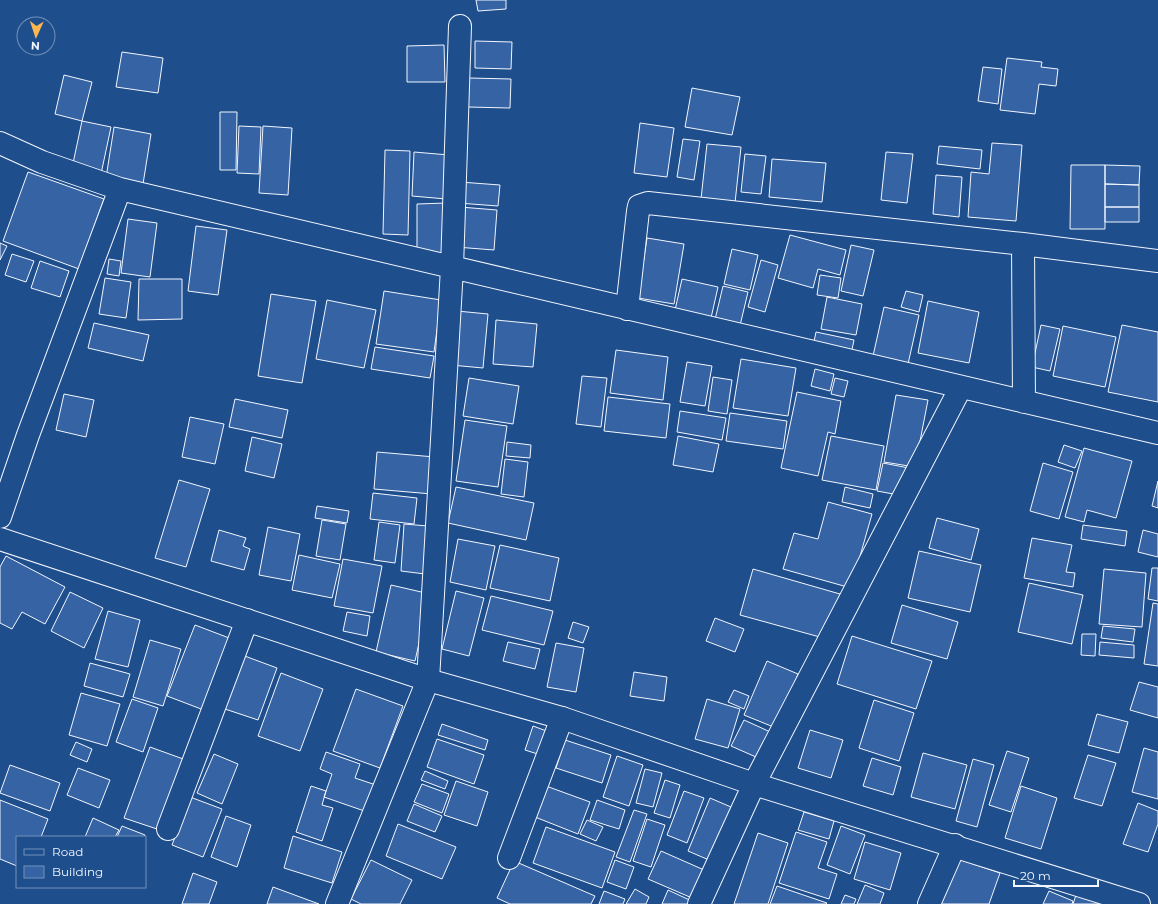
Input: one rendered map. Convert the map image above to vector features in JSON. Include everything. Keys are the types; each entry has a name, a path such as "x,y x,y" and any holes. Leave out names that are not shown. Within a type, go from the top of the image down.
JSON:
{"street":[{"path":"337,904 428,680 452,268 460,26"},
{"path":"0,143 42,162 120,190 1158,434"},
{"path":"0,517 28,435 120,190"},
{"path":"626,309 639,206 644,204 1023,244 1158,261"},
{"path":"1023,244 1024,402"},
{"path":"700,904 754,784 961,387"},
{"path":"0,539 428,680 562,718 754,784 955,845 1135,903"},
{"path":"168,829 247,620"},
{"path":"509,858 562,718"},
{"path":"929,904 955,845"}],"building":[{"path":"476,0 506,0 506,9 478,11"},
{"path":"475,41 512,42 511,69 475,68"},
{"path":"444,45 445,82 407,82 407,46"},
{"path":"122,52 163,58 158,93 116,87"},
{"path":"1007,58 1042,62 1041,67 1058,69 1056,86 1039,84 1035,114 1000,110"},
{"path":"983,67 1002,69 998,104 978,101"},
{"path":"64,75 92,82 82,121 55,114"},
{"path":"469,78 511,79 510,108 468,107"},
{"path":"692,88 740,97 732,135 685,127"},
{"path":"220,112 237,112 236,170 220,170"},
{"path":"82,121 111,127 101,174 72,168"},
{"path":"640,123 674,128 667,177 634,173"},
{"path":"239,126 261,127 259,174 237,173"},
{"path":"263,126 292,128 288,195 259,193"},
{"path":"114,127 151,134 143,184 106,178"},
{"path":"683,139 700,141 694,180 677,177"},
{"path":"992,143 1022,145 1016,221 968,217 971,172 989,174"},
{"path":"707,144 741,147 735,203 701,199"},
{"path":"939,146 982,150 980,169 937,164"},
{"path":"385,150 410,151 408,235 383,234"},
{"path":"414,152 449,155 446,199 412,196"},
{"path":"886,152 913,154 907,203 881,200"},
{"path":"745,154 766,156 761,194 741,192"},
{"path":"772,159 826,163 822,202 769,197"},
{"path":"1071,165 1105,165 1105,229 1070,229"},
{"path":"1105,165 1140,166 1139,185 1105,184"},
{"path":"28,172 104,199 79,269 3,241"},
{"path":"936,175 962,177 959,217 933,214"},
{"path":"460,182 500,185 498,206 458,203"},
{"path":"1105,184 1139,185 1139,207 1105,207"},
{"path":"447,203 448,255 417,256 417,204"},
{"path":"460,207 497,210 494,250 456,247"},
{"path":"1105,207 1139,207 1139,222 1105,222"},
{"path":"128,219 157,223 150,277 121,273"},
{"path":"196,226 227,230 218,295 188,291"},
{"path":"790,235 846,250 840,275 818,269 813,288 778,278"},
{"path":"647,238 684,244 674,304 638,298"},
{"path":"0,243 7,246 0,260"},
{"path":"851,245 874,250 863,296 841,291"},
{"path":"732,249 758,255 750,290 724,284"},
{"path":"12,254 34,261 26,282 5,275"},
{"path":"109,259 121,261 119,276 107,274"},
{"path":"761,260 778,265 765,312 748,307"},
{"path":"40,261 69,271 60,297 31,288"},
{"path":"820,275 841,278 838,298 817,295"},
{"path":"105,278 131,282 126,318 99,314"},
{"path":"139,279 182,279 182,319 138,320"},
{"path":"682,279 718,287 709,327 673,319"},
{"path":"723,286 748,292 738,334 713,328"},
{"path":"384,291 441,300 434,352 376,344"},
{"path":"906,291 923,295 919,312 901,307"},
{"path":"271,294 316,301 302,383 258,376"},
{"path":"827,297 862,304 856,335 821,329"},
{"path":"327,300 376,310 364,368 316,359"},
{"path":"928,301 979,312 969,363 918,353"},
{"path":"884,307 919,315 908,364 873,356"},
{"path":"457,311 488,314 483,368 451,365"},
{"path":"496,320 537,324 533,367 493,364"},
{"path":"94,323 149,335 143,361 88,348"},
{"path":"1041,325 1060,329 1050,371 1032,367"},
{"path":"1122,325 1158,332 1158,402 1108,392"},
{"path":"1063,326 1116,337 1105,387 1053,376"},
{"path":"816,332 854,340 850,359 812,351"},
{"path":"375,347 434,356 430,378 371,369"},
{"path":"616,350 668,357 663,400 610,393"},
{"path":"741,359 796,368 788,416 733,408"},
{"path":"687,362 712,366 705,406 680,402"},
{"path":"815,369 834,374 830,391 811,386"},
{"path":"582,376 607,378 601,427 576,424"},
{"path":"713,377 732,380 727,414 708,411"},
{"path":"469,378 519,386 513,424 463,416"},
{"path":"835,378 848,381 844,397 831,394"},
{"path":"797,392 841,401 835,434 828,432 818,476 781,468"},
{"path":"64,394 94,400 86,437 56,430"},
{"path":"896,395 928,400 915,467 884,462"},
{"path":"608,397 670,404 666,438 604,431"},
{"path":"235,399 288,410 282,438 229,427"},
{"path":"680,411 726,418 722,440 677,432"},
{"path":"730,413 787,421 783,449 726,441"},
{"path":"190,417 224,424 215,464 182,457"},
{"path":"465,420 507,426 498,487 456,481"},
{"path":"678,436 719,444 713,472 673,465"},
{"path":"831,436 884,446 876,490 822,480"},
{"path":"252,437 282,444 274,478 245,471"},
{"path":"507,442 531,445 530,458 506,456"},
{"path":"1064,445 1082,451 1075,468 1058,462"},
{"path":"1084,448 1132,461 1116,518 1087,510 1084,522 1065,517"},
{"path":"377,452 435,457 432,494 374,489"},
{"path":"505,459 528,462 524,497 501,494"},
{"path":"883,463 909,468 904,496 877,491"},
{"path":"1043,463 1073,472 1059,519 1030,511"},
{"path":"179,480 210,489 186,567 155,558"},
{"path":"1158,481 1158,508 1152,506"},
{"path":"456,487 534,503 526,540 448,523"},
{"path":"845,487 873,494 870,508 842,502"},
{"path":"373,493 417,498 414,524 370,519"},
{"path":"828,502 872,514 851,588 783,569 794,533 818,539"},
{"path":"317,506 349,511 347,523 315,518"},
{"path":"937,518 979,529 971,560 929,548"},
{"path":"322,520 346,524 340,560 316,556"},
{"path":"379,522 400,525 395,563 374,560"},
{"path":"404,524 428,526 425,574 401,571"},
{"path":"1083,525 1127,531 1125,546 1081,539"},
{"path":"268,527 300,534 291,581 259,575"},
{"path":"219,530 246,538 243,546 250,549 244,570 211,561"},
{"path":"1143,530 1158,534 1158,557 1138,552"},
{"path":"1032,538 1072,545 1066,572 1075,573 1073,587 1024,578"},
{"path":"458,539 495,546 486,590 450,582"},
{"path":"500,545 559,558 550,601 490,588"},
{"path":"919,551 981,565 970,612 908,598"},
{"path":"299,555 340,564 332,598 292,590"},
{"path":"6,556 65,587 45,624 22,612 12,629 0,623 0,567"},
{"path":"343,559 382,566 373,613 334,606"},
{"path":"1152,568 1158,568 1158,601 1148,599"},
{"path":"753,569 840,594 827,639 740,615"},
{"path":"1104,569 1146,573 1142,627 1099,624"},
{"path":"1029,583 1083,595 1072,644 1018,632"},
{"path":"391,585 430,594 415,661 376,652"},
{"path":"456,591 484,598 469,656 442,649"},
{"path":"70,592 103,608 84,648 51,631"},
{"path":"491,596 553,611 544,645 482,630"},
{"path":"1153,603 1158,604 1158,666 1144,664"},
{"path":"902,605 958,622 947,659 891,643"},
{"path":"108,611 140,620 128,667 95,659"},
{"path":"347,612 370,616 367,636 343,631"},
{"path":"715,618 744,629 735,652 706,641"},
{"path":"573,622 589,627 583,643 568,638"},
{"path":"195,625 237,641 209,712 167,696"},
{"path":"1103,626 1135,629 1133,642 1101,638"},
{"path":"1082,634 1096,634 1095,656 1081,655"},
{"path":"852,636 932,661 916,709 837,684"},
{"path":"150,640 181,649 163,706 133,697"},
{"path":"508,642 540,649 535,669 503,661"},
{"path":"1100,642 1134,645 1134,658 1099,655"},
{"path":"556,643 584,648 576,692 547,687"},
{"path":"242,655 277,668 258,720 222,708"},
{"path":"767,661 798,674 776,728 744,715"},
{"path":"90,663 130,674 123,697 84,686"},
{"path":"634,672 667,677 664,701 630,696"},
{"path":"281,673 323,689 300,751 258,736"},
{"path":"1139,682 1158,687 1158,718 1130,710"},
{"path":"356,689 403,706 380,768 333,751"},
{"path":"734,690 749,696 744,709 728,702"},
{"path":"81,693 120,704 107,746 69,735"},
{"path":"132,699 158,708 143,752 116,742"},
{"path":"707,699 740,709 728,748 695,739"},
{"path":"874,700 914,713 899,761 859,748"},
{"path":"1097,714 1128,722 1119,753 1088,745"},
{"path":"744,720 777,735 765,761 731,746"},
{"path":"442,724 488,740 485,750 438,735"},
{"path":"533,726 552,733 544,756 525,750"},
{"path":"810,730 843,740 831,778 798,768"},
{"path":"437,739 484,755 474,784 427,767"},
{"path":"565,740 611,755 602,783 556,768"},
{"path":"76,742 92,749 87,762 70,755"},
{"path":"150,747 186,760 160,830 124,818"},
{"path":"1144,748 1158,752 1158,799 1132,792"},
{"path":"1007,751 1029,758 1011,812 989,805"},
{"path":"326,752 360,764 355,778 382,787 373,814 324,797 332,774 320,769"},
{"path":"923,753 967,765 955,809 911,797"},
{"path":"214,754 238,764 222,804 197,793"},
{"path":"1088,755 1116,763 1102,806 1074,798"},
{"path":"617,756 643,765 629,806 603,797"},
{"path":"872,758 901,767 893,795 863,786"},
{"path":"973,759 994,765 977,827 956,821"},
{"path":"10,765 60,783 50,811 0,793"},
{"path":"78,768 110,780 99,808 67,795"},
{"path":"645,769 662,773 653,807 636,803"},
{"path":"425,771 448,781 445,789 421,780"},
{"path":"665,780 680,785 670,818 654,813"},
{"path":"456,781 488,792 477,826 444,815"},
{"path":"422,784 449,794 442,813 414,802"},
{"path":"311,786 326,791 322,805 333,808 322,841 296,832"},
{"path":"546,786 590,802 578,834 535,817"},
{"path":"1021,786 1057,798 1041,849 1005,838"},
{"path":"684,791 704,798 687,843 667,835"},
{"path":"190,797 222,809 203,857 172,845"},
{"path":"710,798 738,810 716,863 688,851"},
{"path":"0,800 48,819 41,836 16,836 16,866 0,859"},
{"path":"597,800 625,810 619,829 590,820"},
{"path":"1138,803 1158,811 1158,824 1148,852 1123,844"},
{"path":"414,804 442,816 435,832 407,821"},
{"path":"634,810 647,814 630,862 616,857"},
{"path":"804,812 834,821 829,839 798,830"},
{"path":"226,816 251,825 237,867 211,857"},
{"path":"93,818 119,830 116,836 85,836"},
{"path":"647,819 665,825 651,867 633,861"},
{"path":"587,820 603,827 596,841 580,834"},
{"path":"398,824 456,847 442,879 386,856"},
{"path":"122,826 145,835 144,836 117,836"},
{"path":"841,826 865,835 850,874 827,865"},
{"path":"546,827 615,852 602,888 533,863"},
{"path":"796,832 827,842 818,868 837,874 829,899 779,883"},
{"path":"758,833 788,843 768,904 734,904"},
{"path":"293,836 342,852 332,883 284,868"},
{"path":"865,842 901,853 890,890 854,879"},
{"path":"661,851 711,873 699,901 648,879"},
{"path":"955,858 1000,873 989,904 939,904"},
{"path":"371,860 412,880 400,904 361,904 351,899"},
{"path":"615,860 634,867 626,889 607,882"},
{"path":"514,861 595,896 591,904 510,904 497,898"},
{"path":"193,873 217,882 209,904 182,904"},
{"path":"865,885 884,893 880,904 857,904"},
{"path":"777,886 827,903 770,904"},
{"path":"273,887 319,904 267,904"},
{"path":"635,889 649,897 646,904 626,904"},
{"path":"668,890 696,903 662,904"},
{"path":"604,891 625,899 623,904 599,904"},
{"path":"1049,891 1073,901 1072,904 1043,904"},
{"path":"845,895 856,899 854,904 841,904"},
{"path":"1076,895 1098,902 1098,904 1073,904"}]}
